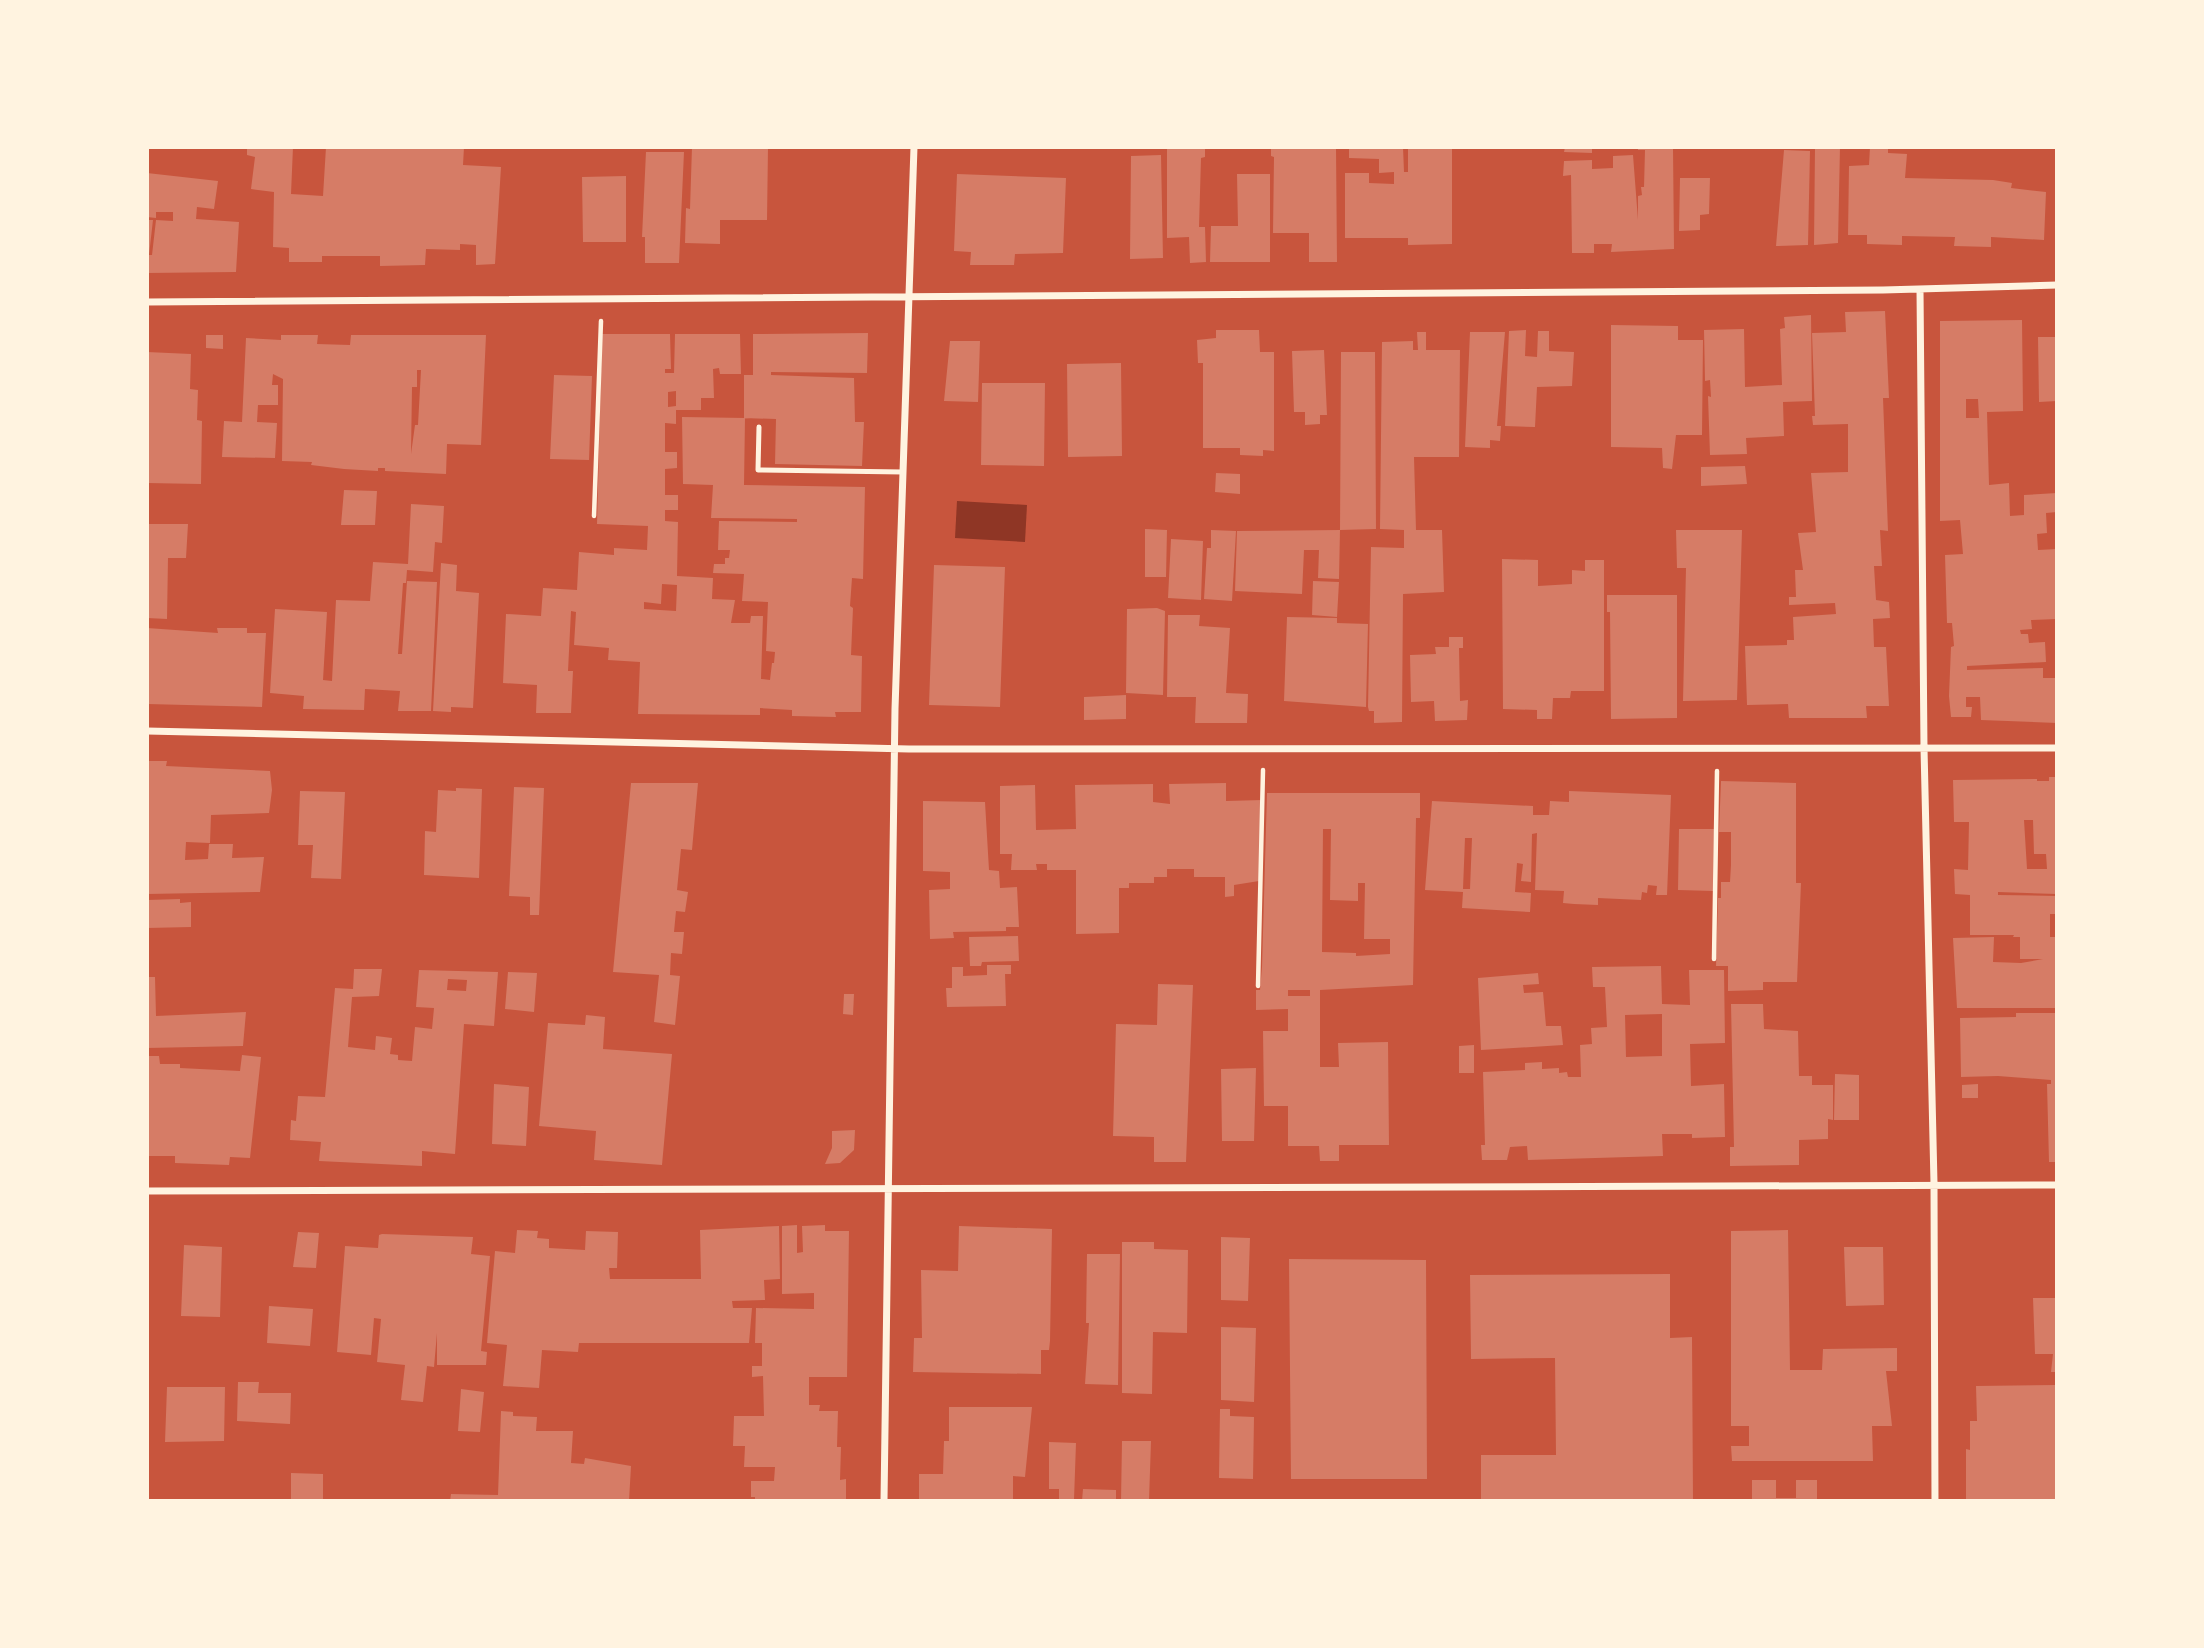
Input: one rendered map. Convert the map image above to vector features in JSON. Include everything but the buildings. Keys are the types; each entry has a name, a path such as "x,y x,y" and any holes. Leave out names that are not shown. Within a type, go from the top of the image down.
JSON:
{"street":[{"path":"884,1501 895,749 914,147"},
{"path":"147,302 909,294 1920,289 2057,285"},
{"path":"1920,289 1924,748 1934,1183 1935,1501"},
{"path":"147,732 895,749 2057,748"},
{"path":"147,1191 1934,1183 2057,1185"}],"lane":[{"path":"759,427 758,470 903,472"}],"path":[{"path":"594,516 601,336"},
{"path":"1714,959 1717,748"},
{"path":"1258,986 1263,796"}],"shaded area":[{"path":"957,501 1027,505 1025,542 955,538"}]}
